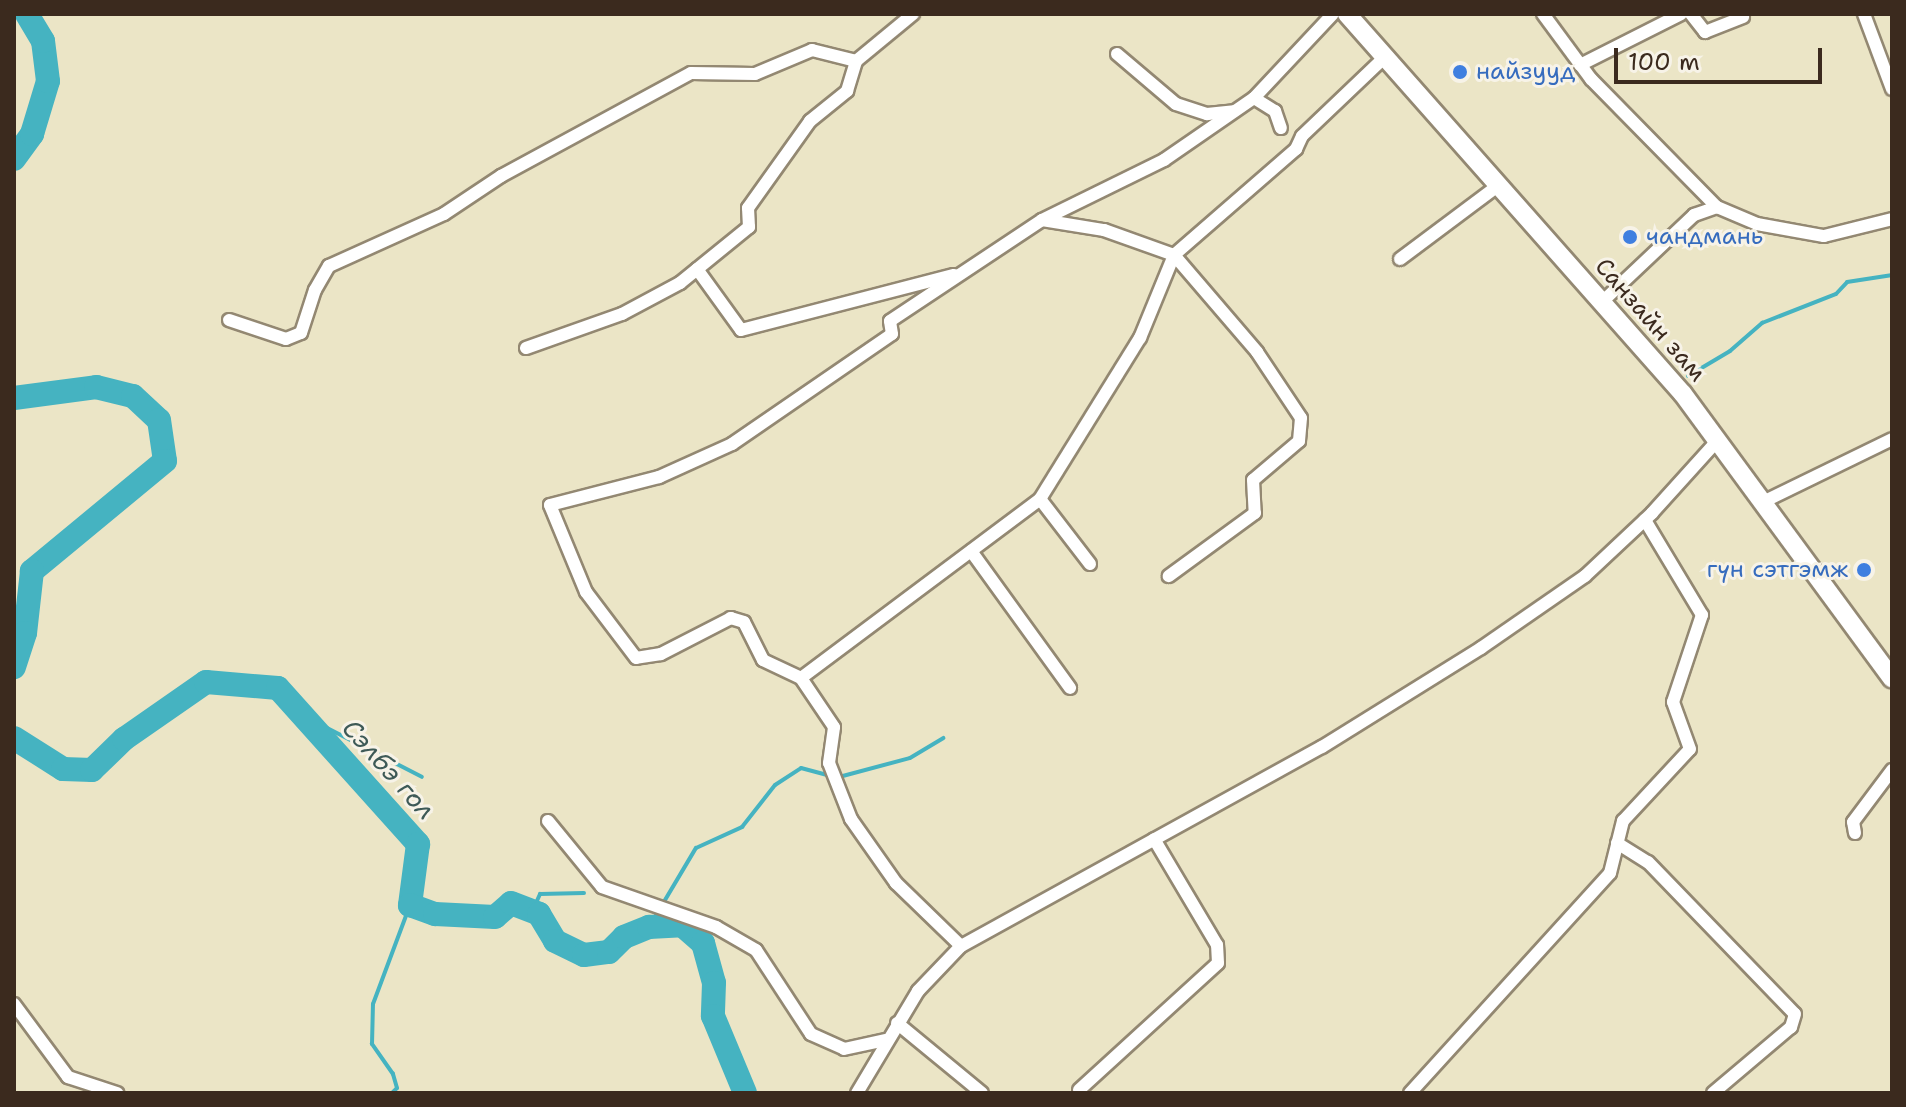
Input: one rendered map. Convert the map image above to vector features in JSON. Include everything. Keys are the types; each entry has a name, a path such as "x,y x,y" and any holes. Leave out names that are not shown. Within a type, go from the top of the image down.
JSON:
{"main road":[{"name":"Санзайн зам","path":"1347,14 1670,377 1765,501 1892,678"}],"street":[{"path":"526,348 622,314 697,269 749,227 748,208 810,121 847,91 856,61 913,14"},
{"path":"961,946 896,883 851,819 829,763 834,727 801,678 763,660 744,622 731,618 661,654 636,658 586,592 550,505 659,477 732,444 892,334 890,321 961,273 1042,220 1164,160 1241,110 1333,14"},
{"path":"1543,14 1580,65 1717,207 1757,224 1824,236 1892,219"},
{"path":"1580,65 1681,14"},
{"path":"1691,14 1705,32 1743,17"},
{"path":"1864,14 1892,89"},
{"path":"229,320 286,339 301,333 329,266 444,214 501,176 691,73 755,74 812,50 856,61"},
{"path":"1117,54 1176,104 1207,114 1241,110"},
{"path":"801,678 1040,499 1140,338 1174,255 1296,149 1302,136 1385,57"},
{"path":"1254,98 1275,111 1281,128"},
{"path":"1400,259 1499,185"},
{"path":"1602,302 1694,215 1717,207"},
{"path":"1042,220 1104,230 1174,255 1257,352 1301,418 1299,441 1253,480 1255,513 1169,576"},
{"path":"697,269 741,330 919,280 961,273"},
{"path":"1765,501 1892,439"},
{"path":"857,1093 918,991 961,946 1371,718 1481,648 1585,576 1645,520 1718,440"},
{"path":"1040,499 1090,564"},
{"path":"1410,1093 1610,873 1623,821 1690,749 1673,702 1702,615 1645,520"},
{"path":"971,551 1070,688"},
{"path":"1855,833 1853,822 1892,770"},
{"path":"548,821 602,887 716,927 756,950 811,1034 844,1049 886,1040"},
{"path":"1079,1090 1218,963 1217,945 1154,839"},
{"path":"1617,843 1648,862 1795,1014 1791,1027 1713,1093"},
{"path":"14,1004 68,1077 117,1093"},
{"path":"897,1023 982,1093"}],"waterway":[{"name":"Сэлбэ гол","path":"14,159 32,134 48,81 43,41 27,14"},
{"path":"1688,376 1730,351 1762,323 1836,294 1847,282 1892,275"},
{"name":"Сэлбэ гол","path":"14,398 96,387 133,396 159,420 165,461 32,571 25,633 14,667"},
{"name":"Сэлбэ гол","path":"14,738 63,769 92,770 124,739 206,682 278,688 418,844 410,905 435,914 495,917 511,903 539,914 555,941 584,955 609,952 624,937 649,927 682,925 703,943 714,983 713,1016 745,1093"},
{"path":"300,714 422,777"},
{"path":"839,777 910,758 943,738"},
{"path":"649,927 696,848 742,827 775,785 801,768 830,776"},
{"path":"532,912 540,894 584,893"},
{"path":"392,1093 397,1088 393,1074 372,1044 373,1004 410,905"}],"place":[{"name":"найзууд","path":"1460,72"},
{"name":"чандмань","path":"1630,237"},
{"name":"гүн сэтгэмж","path":"1864,570"}]}
